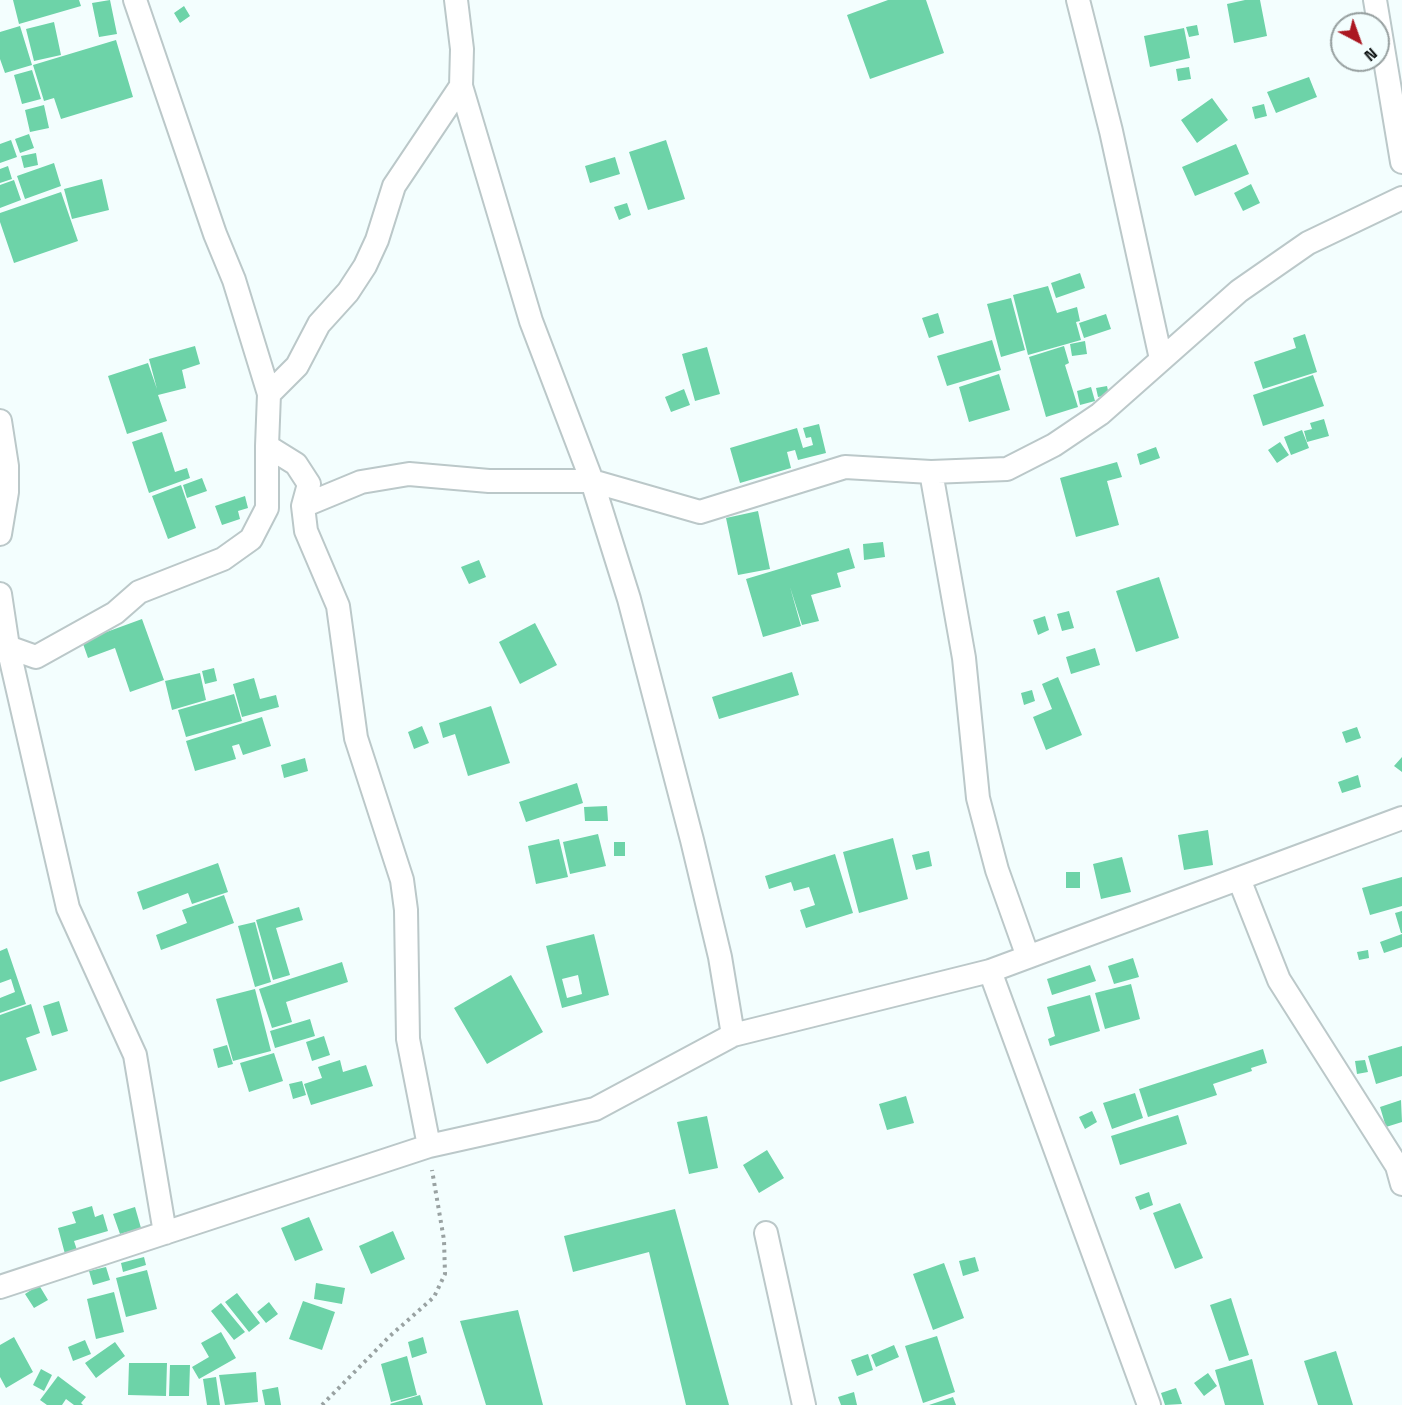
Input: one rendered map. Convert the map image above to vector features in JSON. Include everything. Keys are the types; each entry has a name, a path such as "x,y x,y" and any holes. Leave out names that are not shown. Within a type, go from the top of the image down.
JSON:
{"street":[{"path":"4,649 36,657 115,613 139,592 223,559 251,539 267,508 269,394 234,280 215,234 135,0"},
{"path":"456,0 462,49 461,86 531,321 591,481 629,599 720,957 733,1035"},
{"path":"1078,0 1111,131 1161,359"},
{"path":"1375,0 1402,162"},
{"path":"269,394 297,366 319,324 348,292 365,266 377,240 398,179 461,86"},
{"path":"303,506 361,482 409,474 489,481 591,481 700,512 845,467 931,472 1006,469 1054,445 1100,414 1239,291 1308,243 1402,198"},
{"path":"0,421 7,466 7,492 0,534"},
{"path":"267,446 296,464 309,484 303,506 306,531 338,606 362,761 406,896 408,1039 429,1146"},
{"path":"931,472 964,658 978,798 998,870 1028,957"},
{"path":"0,594 4,649 68,908 135,1055 165,1233"},
{"path":"0,1287 429,1146 595,1109 733,1035 990,971 1402,818"},
{"path":"1239,879 1279,980 1397,1166 1402,1184"},
{"path":"990,971 1149,1405"},
{"path":"766,1233 804,1405"}],"path":[{"path":"322,1405 390,1336 434,1297 446,1274 444,1240 429,1146"}],"building":[{"path":"13,0 79,0 81,6 19,24"},
{"path":"110,0 117,34 99,37 92,3"},
{"path":"888,0 926,0 944,53 870,79 847,15"},
{"path":"1245,0 1260,0 1267,36 1234,43 1227,4"},
{"path":"184,6 190,16 180,23 174,13"},
{"path":"54,22 61,55 34,61 26,29"},
{"path":"1197,25 1199,35 1189,37 1186,27"},
{"path":"20,26 32,65 5,73 0,59 0,32"},
{"path":"1184,28 1190,58 1150,67 1144,36"},
{"path":"116,40 133,97 61,119 54,98 44,101 33,65"},
{"path":"1189,67 1191,79 1178,81 1176,69"},
{"path":"32,70 41,99 22,104 14,75"},
{"path":"1309,77 1317,97 1276,113 1267,92"},
{"path":"1212,98 1228,120 1197,143 1181,120"},
{"path":"1264,104 1267,116 1255,119 1252,107"},
{"path":"44,105 49,128 30,132 25,110"},
{"path":"29,134 34,148 20,153 15,139"},
{"path":"11,140 17,157 0,163 0,144"},
{"path":"666,140 685,199 648,210 629,152"},
{"path":"1236,144 1249,174 1195,196 1182,167"},
{"path":"36,153 38,165 24,168 21,156"},
{"path":"615,157 620,174 590,183 585,166"},
{"path":"54,163 61,186 25,199 17,176"},
{"path":"8,166 12,179 0,183 0,169"},
{"path":"102,179 109,210 72,219 64,189"},
{"path":"14,180 21,200 0,208 0,185"},
{"path":"1251,184 1260,203 1243,211 1234,193"},
{"path":"61,192 78,241 14,263 0,222 0,213"},
{"path":"627,203 631,215 619,220 614,207"},
{"path":"1080,273 1085,288 1056,298 1051,283"},
{"path":"1048,286 1057,313 1077,307 1080,321 1076,322 1081,340 1028,355 1013,295"},
{"path":"1011,298 1025,350 1001,357 987,304"},
{"path":"938,313 944,333 929,338 922,318"},
{"path":"1106,314 1111,329 1084,338 1079,323"},
{"path":"1305,334 1317,372 1263,389 1254,362 1296,348 1293,338"},
{"path":"992,340 1001,370 947,386 937,356"},
{"path":"1085,341 1087,354 1072,356 1070,344"},
{"path":"195,346 200,364 182,370 186,388 158,395 167,421 127,434 108,376 148,363 157,389 149,359"},
{"path":"1064,346 1069,363 1065,365 1078,407 1046,417 1029,357"},
{"path":"707,347 720,394 695,401 682,354"},
{"path":"999,374 1010,410 969,422 959,387"},
{"path":"1313,375 1324,406 1263,426 1253,395"},
{"path":"1107,386 1109,395 1098,397 1096,388"},
{"path":"1091,387 1095,401 1080,405 1077,391"},
{"path":"684,389 690,405 671,412 665,397"},
{"path":"1324,419 1329,436 1307,442 1304,431 1312,429 1310,423"},
{"path":"819,424 826,453 798,460 795,450 787,452 791,468 740,483 730,448 797,428 803,448 813,445 811,437 806,438 803,428"},
{"path":"1302,430 1309,448 1291,455 1284,437"},
{"path":"162,432 175,472 187,468 190,478 149,493 132,442"},
{"path":"1280,442 1289,455 1277,463 1268,450"},
{"path":"1156,447 1160,458 1140,465 1137,454"},
{"path":"1117,462 1122,477 1107,481 1119,525 1076,537 1060,478"},
{"path":"202,478 207,491 187,498 183,485"},
{"path":"181,485 196,528 168,539 152,496"},
{"path":"245,496 248,508 238,511 240,519 222,525 215,506"},
{"path":"758,511 770,569 738,575 726,518"},
{"path":"883,542 885,557 864,560 863,544"},
{"path":"849,548 855,568 837,573 841,587 811,595 819,621 802,625 790,587 801,626 763,637 746,579"},
{"path":"479,560 486,577 469,584 461,567"},
{"path":"1159,577 1179,638 1136,652 1116,591"},
{"path":"1069,611 1074,628 1062,631 1057,614"},
{"path":"1045,616 1049,630 1038,635 1033,620"},
{"path":"142,619 164,680 130,692 115,648 88,658 82,641"},
{"path":"535,623 557,665 520,684 499,642"},
{"path":"1095,648 1100,665 1071,674 1066,657"},
{"path":"214,668 217,681 205,684 202,671"},
{"path":"792,672 799,695 719,719 712,697"},
{"path":"200,673 206,700 172,710 165,681"},
{"path":"1058,677 1082,735 1046,750 1033,717 1052,709 1042,684"},
{"path":"254,678 260,699 276,695 279,707 242,717 233,684"},
{"path":"1032,690 1035,701 1024,705 1021,693"},
{"path":"234,694 242,721 186,737 178,710"},
{"path":"491,706 510,763 468,776 455,734 443,738 439,723"},
{"path":"262,717 271,746 243,755 239,744 232,746 236,759 195,771 186,741"},
{"path":"422,726 429,743 414,749 408,732"},
{"path":"1357,727 1361,738 1346,743 1342,732"},
{"path":"1402,757 1402,772 1394,766"},
{"path":"305,758 308,771 284,778 281,765"},
{"path":"1358,775 1361,787 1342,793 1338,782"},
{"path":"577,783 583,803 526,822 519,802"},
{"path":"607,806 608,821 585,821 584,807"},
{"path":"1208,830 1213,865 1184,870 1178,835"},
{"path":"598,834 606,866 570,874 563,842"},
{"path":"893,838 908,899 859,913 843,852"},
{"path":"559,839 568,877 536,884 528,846"},
{"path":"614,842 625,842 625,856 614,856"},
{"path":"929,851 932,866 916,870 912,855"},
{"path":"835,854 853,913 806,928 800,910 815,905 809,887 794,891 791,882 769,889 765,876"},
{"path":"1122,857 1131,892 1101,899 1093,864"},
{"path":"218,863 228,892 192,904 188,893 143,910 137,892"},
{"path":"1066,872 1080,872 1080,888 1066,888"},
{"path":"1402,877 1402,906 1370,915 1362,888"},
{"path":"224,895 234,923 161,950 156,935 187,923 182,910"},
{"path":"299,907 303,920 276,928 290,975 273,980 256,920"},
{"path":"1402,911 1402,933 1401,933 1395,913"},
{"path":"255,922 271,982 255,987 238,926"},
{"path":"594,934 609,995 562,1008 546,946","holes":["578,975 582,994 567,998 562,979"]},
{"path":"1402,934 1402,947 1384,953 1380,942"},
{"path":"7,948 26,1004 0,1013 0,998 15,992 11,979 0,983 0,951"},
{"path":"1368,950 1369,958 1359,960 1357,952"},
{"path":"1133,958 1139,977 1114,984 1108,966"},
{"path":"342,962 348,982 286,1002 292,1022 272,1028 259,989"},
{"path":"1090,965 1096,981 1052,995 1047,979"},
{"path":"511,975 543,1032 487,1064 454,1008"},
{"path":"1131,984 1140,1019 1105,1029 1095,993"},
{"path":"255,989 271,1051 233,1061 216,999"},
{"path":"1090,995 1100,1031 1050,1046 1048,1039 1055,1036 1047,1007"},
{"path":"59,1001 68,1031 52,1036 43,1006"},
{"path":"31,1004 40,1033 26,1038 37,1070 0,1082 0,1015"},
{"path":"310,1019 315,1036 275,1048 270,1031"},
{"path":"324,1036 330,1055 312,1061 306,1042"},
{"path":"227,1045 233,1064 218,1068 213,1049"},
{"path":"1402,1046 1402,1076 1376,1084 1368,1056"},
{"path":"1263,1049 1267,1063 1251,1068 1252,1071 1213,1084 1217,1095 1148,1117 1139,1089"},
{"path":"274,1053 283,1081 249,1092 240,1063"},
{"path":"340,1060 343,1072 366,1065 373,1086 311,1105 304,1084 322,1078 318,1067"},
{"path":"1365,1060 1368,1072 1357,1074 1355,1061"},
{"path":"302,1081 306,1095 293,1099 289,1084"},
{"path":"1135,1093 1143,1118 1112,1129 1103,1103"},
{"path":"906,1096 914,1123 887,1130 879,1104"},
{"path":"1401,1100 1402,1122 1386,1127 1380,1107"},
{"path":"1092,1111 1097,1122 1085,1129 1079,1117"},
{"path":"1178,1115 1187,1144 1120,1165 1111,1136"},
{"path":"707,1116 718,1168 689,1174 677,1122"},
{"path":"767,1150 784,1178 759,1193 743,1165"},
{"path":"1149,1192 1153,1205 1140,1210 1135,1197"},
{"path":"1180,1203 1203,1258 1175,1269 1153,1213"},
{"path":"92,1206 95,1217 103,1214 108,1231 74,1241 77,1250 65,1254 58,1228 76,1223 72,1212"},
{"path":"135,1207 141,1228 120,1234 113,1214"},
{"path":"675,1209 729,1405 686,1405 649,1252 573,1272 564,1236"},
{"path":"309,1217 323,1250 295,1261 281,1228"},
{"path":"393,1231 405,1259 371,1274 359,1246"},
{"path":"144,1257 146,1265 123,1272 121,1263"},
{"path":"975,1257 979,1271 963,1276 959,1261"},
{"path":"944,1263 964,1318 933,1330 913,1274"},
{"path":"106,1267 110,1280 93,1285 89,1271"},
{"path":"147,1270 157,1309 126,1317 116,1278"},
{"path":"316,1283 345,1288 342,1304 314,1299"},
{"path":"39,1285 48,1300 34,1308 25,1294"},
{"path":"114,1292 124,1332 96,1339 87,1299"},
{"path":"237,1293 260,1323 249,1332 225,1302"},
{"path":"1231,1298 1249,1355 1229,1361 1210,1305"},
{"path":"303,1301 335,1312 322,1350 289,1339"},
{"path":"269,1302 278,1314 266,1323 257,1312"},
{"path":"221,1303 245,1332 234,1340 211,1311"},
{"path":"518,1310 543,1405 486,1405 460,1321"},
{"path":"221,1332 236,1358 199,1379 192,1367 209,1357 201,1343"},
{"path":"937,1336 955,1392 923,1403 905,1346"},
{"path":"14,1337 33,1372 6,1388 0,1377 0,1345"},
{"path":"423,1337 427,1353 412,1358 408,1342"},
{"path":"85,1340 91,1354 73,1361 68,1347"},
{"path":"115,1342 125,1356 96,1378 85,1363"},
{"path":"894,1345 899,1357 876,1367 871,1355"},
{"path":"1336,1351 1353,1405 1318,1405 1304,1361"},
{"path":"868,1354 873,1370 857,1376 851,1360"},
{"path":"407,1356 417,1395 391,1402 381,1364"},
{"path":"1252,1359 1264,1405 1225,1405 1215,1370"},
{"path":"129,1363 167,1363 166,1396 128,1395"},
{"path":"170,1365 190,1365 189,1396 169,1396"},
{"path":"41,1369 52,1375 44,1391 33,1385"},
{"path":"256,1372 258,1402 225,1405 219,1375"},
{"path":"1208,1373 1217,1386 1204,1396 1194,1383"},
{"path":"58,1376 86,1397 81,1403 83,1405 74,1405 66,1399 62,1405 47,1405 40,1400"},
{"path":"216,1377 220,1405 207,1405 203,1379"},
{"path":"278,1387 281,1405 265,1405 262,1390"},
{"path":"1176,1388 1182,1404 1165,1405 1161,1393"},
{"path":"854,1392 857,1405 841,1405 838,1397"},
{"path":"420,1395 423,1405 390,1404"},
{"path":"953,1397 956,1405 929,1405"}]}
